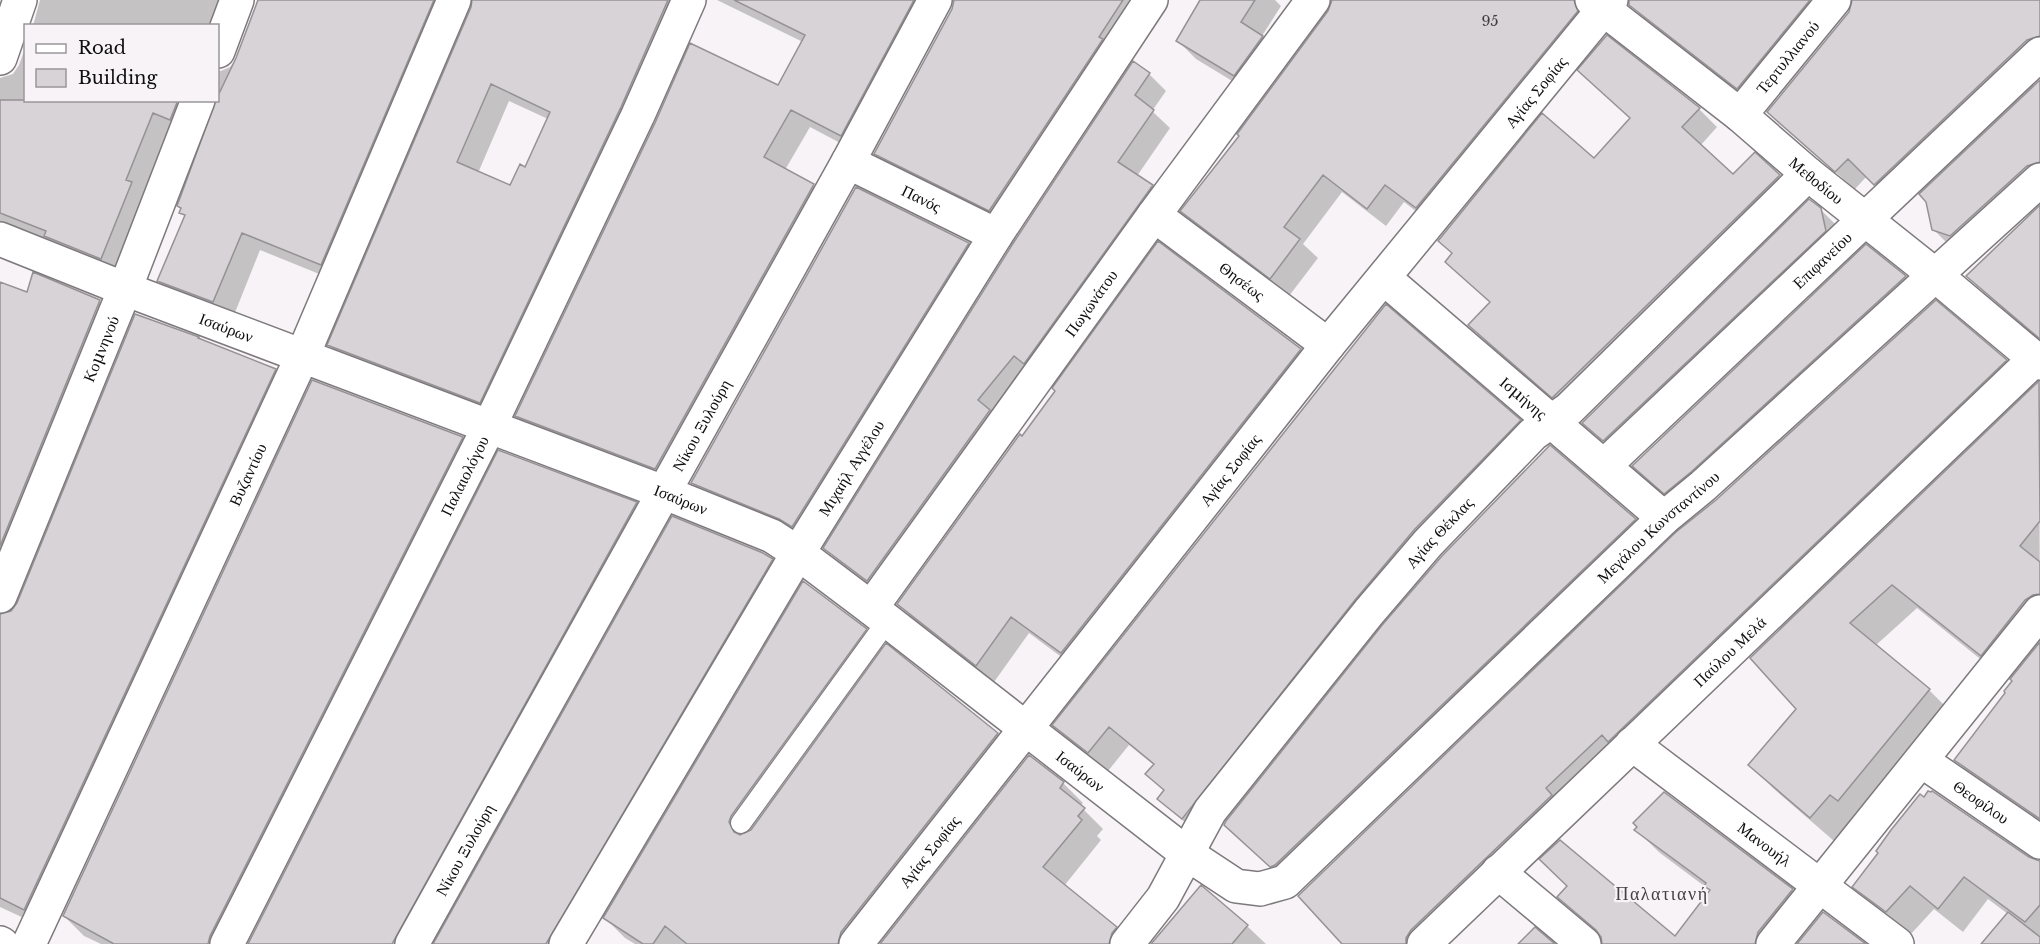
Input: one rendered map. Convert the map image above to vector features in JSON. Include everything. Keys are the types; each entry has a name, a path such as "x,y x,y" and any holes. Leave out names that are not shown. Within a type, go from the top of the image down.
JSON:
{"street":[{"path":"0,58 20,0"},
{"path":"219,48 237,0"},
{"name":"Βυζαντίου","path":"29,944 302,357 454,0"},
{"name":"Παλαιολόγου","path":"227,944 489,427 638,115 689,0"},
{"name":"Νίκου Ξυλούρη","path":"412,944 849,162 935,0"},
{"name":"Μιχαήλ Αγγέλου","path":"566,944 798,553 996,235 1150,0"},
{"name":"Πωγωνάτου","path":"880,614 1154,216 1313,0"},
{"name":"Τερτυλλιανού","path":"1740,115 1834,0"},
{"name":"Μεθοδίου","path":"1602,3 2037,361"},
{"name":"Αγίας Σοφίας","path":"856,944 1328,345 1384,278 1602,3"},
{"name":"Επιφανείου","path":"1604,466 2040,54"},
{"name":"Κομνηνού","path":"0,596 197,102"},
{"name":"Πανός","path":"849,162 996,235"},
{"name":"Αγίας Θέκλας","path":"1127,944 1163,898 1210,811 1369,612 1428,543 1533,434 1550,420 1569,409 1808,174"},
{"name":"Μεγάλου Κωνσταντίνου","path":"1285,882 1664,518 1703,486 2040,180"},
{"name":"Θησέως","path":"1154,216 1328,345"},
{"name":"Ισαύρων","path":"0,239 124,289 663,492 772,536 880,614 1186,853 1236,886 1260,889 1285,882"},
{"name":"Ισμήνης","path":"1384,278 1664,518"},
{"name":"Παύλου Μελά","path":"1424,944 2037,361"},
{"path":"1773,944 2040,612"},
{"name":"Μανουήλ","path":"1632,744 1897,944"},
{"name":"Θεοφίλου","path":"1922,761 2040,842"},
{"path":"1498,872 1584,944"}],"lane":[{"path":"741,823 880,614"}],"building":[{"path":"258,0 434,0 321,265 242,233 213,302 157,281 185,215 179,213 181,208 177,206 215,102 219,102 219,94 236,58"},
{"path":"472,0 668,0 621,107 480,403 327,345","holes":["491,84 550,112 525,167 520,164 510,185 457,162"]},
{"path":"734,0 914,0 841,136 791,110 764,157 814,184 655,469 515,416 655,123 690,43 778,85 805,35"},
{"path":"954,0 1123,0 1099,37 1103,39 989,211 874,154 952,9"},
{"path":"1200,0 1255,0 1241,22 1263,36 1234,76 1176,41"},
{"path":"1332,0 1574,0 1578,11 1416,208 1385,185 1367,209 1323,175 1284,227 1300,239 1270,279 1180,211 1239,136 1237,134 1328,11"},
{"path":"1629,0 1810,0 1737,89 1629,5"},
{"path":"1852,0 2040,0 2040,36 2027,40 1874,185 1848,159 1835,172 1767,112 1849,12"},
{"path":"1607,35 1700,108 1682,127 1733,174 1755,152 1780,175 1552,398 1468,325 1490,302 1445,262 1452,253 1438,241 1542,113 1594,158 1630,118 1577,70"},
{"path":"1133,61 1150,73 1135,95 1154,110 1118,162 1153,185 1024,364 1014,356 978,400 990,410 867,581 823,548 1012,245"},
{"path":"2040,80 2040,162 2027,166 1950,236 1932,230 1926,202 1919,194"},
{"path":"0,100 177,102 170,120 153,113 126,180 132,182 101,259 44,236 46,231 0,213"},
{"path":"856,187 969,243 792,527 779,519 691,483"},
{"path":"1809,199 1821,208 1826,231 1603,441 1582,423"},
{"path":"2040,205 2040,339 1966,276"},
{"path":"1158,241 1301,349 1061,653 1011,617 976,666 897,604 1020,434 1022,436 1055,391 1052,388"},
{"path":"1866,244 1906,276 1664,494 1632,466"},
{"path":"33,272 100,300 0,546 0,282 27,292"},
{"path":"1936,300 2007,360 1608,742 1602,735 1546,788 1552,795 1411,930 1406,938 1406,944 1342,944 1298,896 1676,532 1716,500"},
{"path":"1386,304 1521,420 1414,530 1355,600 1182,819 1157,799 1164,790 1145,774 1154,764 1109,727 1088,753 1052,725"},
{"path":"135,314 199,337 276,369 24,910 0,898 0,614 11,611 17,603"},
{"path":"312,380 463,437 210,936 208,944 114,944 63,916"},
{"path":"2039,381 2040,521 2020,546 2040,562 2040,594 2025,600 1981,656 1892,585 1850,623 1930,689 1838,801 1830,795 1810,818 1748,765 1796,709 1750,658"},
{"path":"1550,445 1636,519 1275,865 1270,867 1224,825 1226,821 1383,624 1442,556"},
{"path":"498,450 637,502 392,944 248,944"},
{"path":"672,516 773,559 546,944 433,944"},
{"path":"803,581 867,629 731,816 729,822 734,832 740,835 751,830 886,643 998,733 841,932 838,944 687,944 665,926 653,944 643,944 603,918"},
{"path":"2040,642 2040,819 1954,760 2005,693 2004,691 2012,681 2010,679"},
{"path":"1029,755 1064,782 1060,788 1085,808 1078,816 1082,820 1043,867 1117,927 1112,933 1109,944 880,944"},
{"path":"1928,791 1932,791 2029,857 2040,861 2040,905 2025,922 1964,877 1938,909 1910,886 1886,912 1852,887 1878,853 1876,851 1891,830 1920,794 1924,797"},
{"path":"1664,792 1793,889 1758,932 1755,944 1602,944 1601,937 1596,930 1557,897 1567,886 1539,859 1560,840 1675,936 1710,890 1704,886 1706,883 1634,830 1637,827 1633,823"},
{"path":"1201,885 1248,925 1232,944 1151,944"},
{"path":"1823,912 1866,944 1797,944"},
{"path":"2008,912 2040,937 2040,944 1981,944"},
{"path":"1535,927 1555,944 1518,944"}],"district":[{"name":"Παλατιανή","path":"1662,894"}]}
